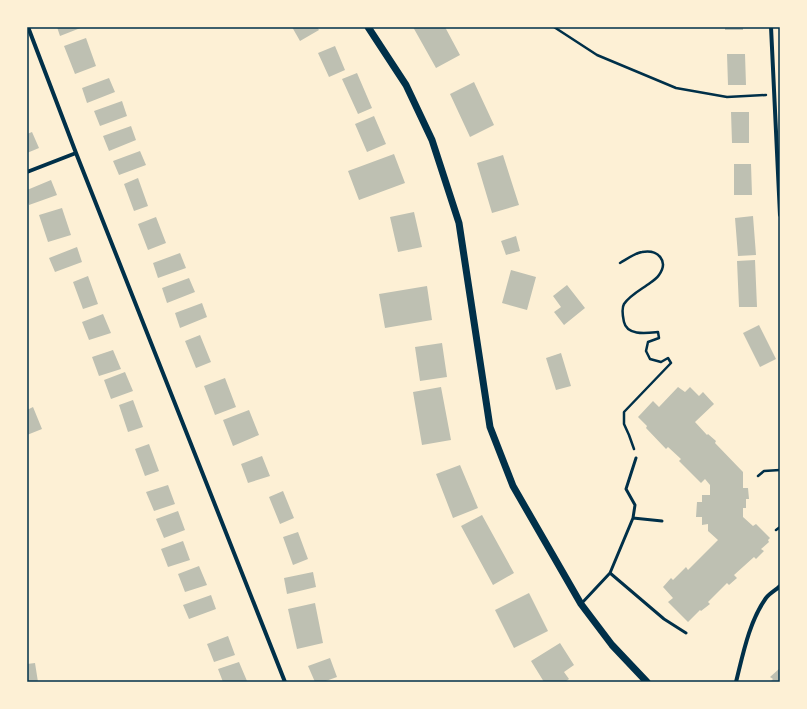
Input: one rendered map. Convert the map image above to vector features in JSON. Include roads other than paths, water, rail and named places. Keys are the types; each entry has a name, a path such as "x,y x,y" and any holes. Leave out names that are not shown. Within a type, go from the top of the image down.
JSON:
{"street":[{"path":"28,27 76,153 285,682"},
{"path":"368,27 406,85 429,133 459,223 490,427 500,456 513,486 581,604 612,645 648,682"},
{"path":"772,27 780,215"},
{"path":"27,172 76,153"},
{"path":"736,682 746,643 757,614 767,597 780,586"}],"lane":[{"path":"581,604 610,573 633,518 635,505 626,489 636,458"},
{"path":"633,518 662,521"},
{"path":"610,573 664,619 686,633"}]}
